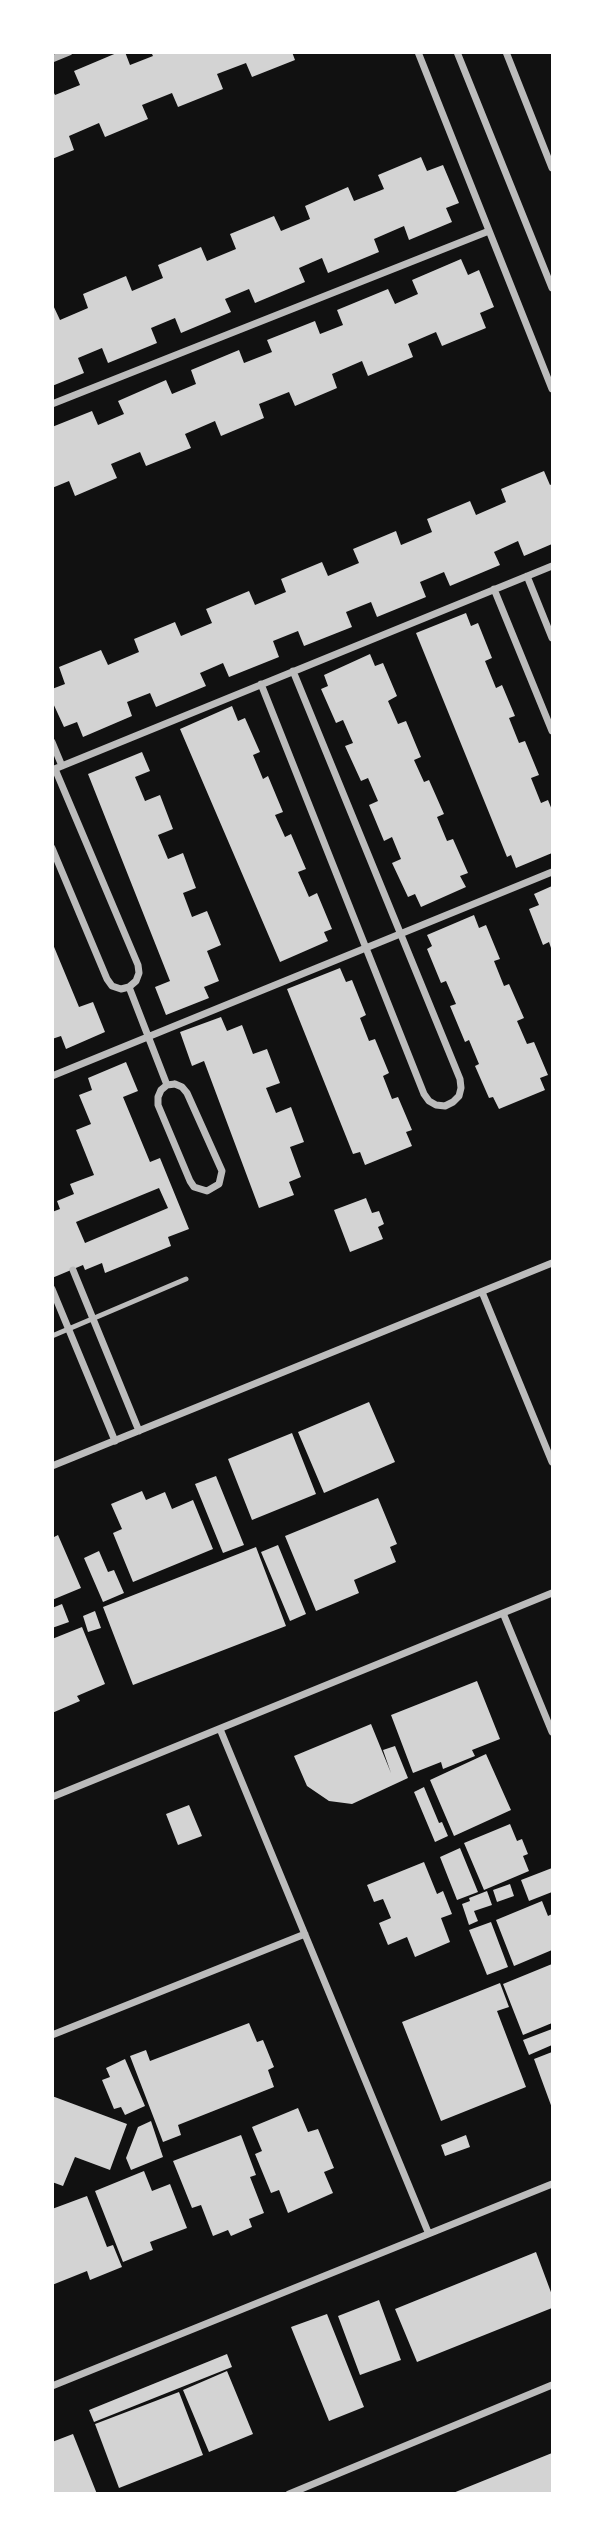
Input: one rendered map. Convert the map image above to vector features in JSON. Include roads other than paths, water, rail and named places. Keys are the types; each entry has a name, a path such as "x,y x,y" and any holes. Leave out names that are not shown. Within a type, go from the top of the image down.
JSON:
{"street":[{"path":"52,59 69,52"},
{"path":"418,52 552,388"},
{"path":"457,52 552,288"},
{"path":"506,52 552,168"},
{"path":"52,404 489,230"},
{"path":"57,768 552,566"},
{"path":"527,576 552,638"},
{"path":"494,589 552,731"},
{"path":"261,684 424,1094 429,1101 445,1106 459,1096 460,1079 293,671"},
{"path":"52,742 57,768 138,965 136,981 129,987 121,989 112,986 107,979 52,848"},
{"path":"52,1076 552,872"},
{"path":"129,987 167,1085"},
{"path":"175,1084 187,1093 222,1171 219,1184 214,1188 200,1190 190,1181 158,1105 161,1090 167,1085 175,1084"},
{"path":"52,1466 552,1263"},
{"path":"73,1269 139,1431"},
{"path":"52,1289 115,1441"},
{"path":"482,1292 552,1462"},
{"path":"52,1797 552,1593"},
{"path":"503,1613 552,1732"},
{"path":"220,1729 428,2232"},
{"path":"52,2035 304,1934"},
{"path":"52,2386 552,2184"},
{"path":"289,2494 300,2492 552,2385"}],"lane":[{"path":"52,1336 187,1279"}]}
